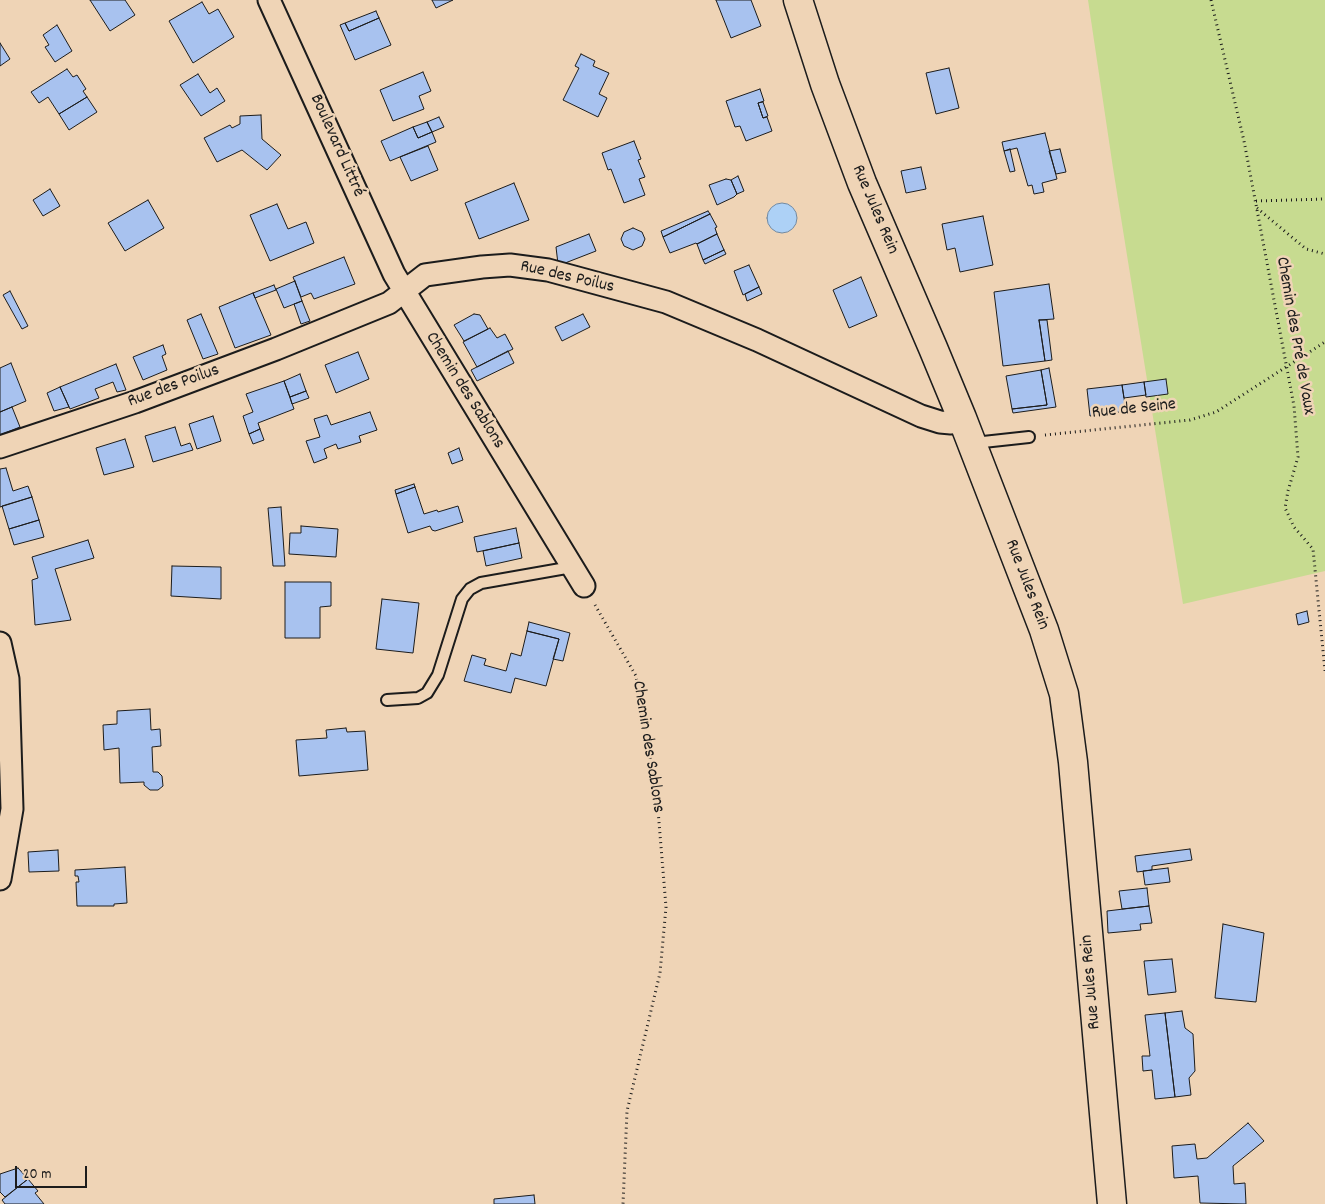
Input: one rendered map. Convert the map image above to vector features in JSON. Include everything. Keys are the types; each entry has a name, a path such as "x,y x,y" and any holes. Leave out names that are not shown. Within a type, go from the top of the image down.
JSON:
{"main road":[{"name":"Rue Jules Rein","path":"798,0 825,84 862,182 962,418 1044,630 1064,694 1073,762 1112,1204"}],"street":[{"name":"Boulevard Littré","path":"269,0 403,290"},
{"name":"Rue des Poilus","path":"0,447 135,402 276,349 389,303 403,290 425,275 510,265 548,270 666,302 757,340 921,416 940,422 951,423 962,418"},
{"name":"Chemin des Sablons","path":"403,290 584,586"},
{"path":"0,643 8,679 12,809 0,879"}],"lane":[{"path":"971,444 1029,437"},
{"path":"387,700 418,698 426,693 438,675 462,600 470,589 481,583 572,567"}],"path":[{"name":"Chemin des Pré de Vaux","path":"1211,0 1244,140 1294,406 1298,456 1285,508 1294,527 1313,549 1325,671"},
{"path":"1256,201 1325,199"},
{"path":"1257,208 1306,249 1325,254"},
{"name":"Rue de Seine","path":"1029,437 1190,420 1216,412 1325,342"},
{"name":"Chemin des Sablons","path":"584,586 636,676 657,798 666,907 660,973 627,1111 623,1204"}],"green space":[{"path":"1088,0 1325,0 1325,571 1183,604"}],"water":[{"path":"782,203 793,207 797,218 793,229 782,233 771,229 767,218 771,207"}],"building":[{"path":"90,0 125,0 135,15 110,31"},
{"path":"432,0 453,0 436,8"},
{"path":"716,0 751,0 761,26 731,38"},
{"path":"202,2 209,14 218,9 234,37 193,63 169,21"},
{"path":"376,11 379,18 349,31 345,23"},
{"path":"379,18 391,45 355,60 340,25 345,23 349,31"},
{"path":"57,25 72,51 55,62 45,47 49,45 43,35"},
{"path":"0,43 10,59 0,66"},
{"path":"581,54 595,61 593,66 609,73 599,94 607,98 598,117 563,100 579,68 575,66"},
{"path":"949,68 959,108 936,114 926,73"},
{"path":"67,69 73,77 77,75 86,89 83,91 87,97 59,114 48,97 39,103 31,92"},
{"path":"423,72 431,91 419,96 424,109 393,121 380,90"},
{"path":"198,74 210,93 217,88 225,101 201,116 180,85"},
{"path":"760,89 764,101 758,103 763,118 767,117 772,131 746,141 740,126 735,127 726,101"},
{"path":"87,97 97,112 69,130 59,114"},
{"path":"763,102 768,116 763,118 758,103"},
{"path":"261,115 262,139 281,155 267,170 242,150 217,162 204,138 230,125 232,128 240,124 240,116"},
{"path":"439,117 444,127 432,132 427,122"},
{"path":"427,122 432,132 418,138 413,127"},
{"path":"413,127 418,138 432,132 436,142 390,161 381,141"},
{"path":"1045,133 1057,179 1042,183 1044,192 1034,194 1032,185 1028,186 1017,148 1004,151 1002,142"},
{"path":"634,141 641,159 638,160 645,177 639,179 645,195 624,203 611,169 608,170 602,153"},
{"path":"428,146 438,170 411,181 400,157"},
{"path":"1010,149 1015,171 1010,172 1004,151"},
{"path":"1060,149 1066,172 1056,174 1049,151"},
{"path":"921,167 926,189 906,193 901,171"},
{"path":"738,176 744,191 737,194 731,180"},
{"path":"726,179 731,180 737,194 717,205 709,185"},
{"path":"514,183 529,220 479,239 465,203"},
{"path":"50,189 60,206 43,216 33,200"},
{"path":"148,200 164,228 125,251 108,223"},
{"path":"277,204 288,229 306,222 314,243 270,261 250,215"},
{"path":"708,211 710,214 663,237 661,231"},
{"path":"710,214 717,227 715,228 717,234 697,244 670,253 663,237"},
{"path":"983,216 993,265 960,272 955,248 947,250 942,224"},
{"path":"633,228 642,232 645,239 642,246 633,250 624,246 621,239 624,232"},
{"path":"589,234 596,251 560,265 558,264 556,247"},
{"path":"717,234 724,250 703,260 697,244"},
{"path":"724,250 726,254 705,264 703,260"},
{"path":"344,257 355,284 314,299 311,293 301,297 293,277"},
{"path":"749,265 759,287 743,295 734,271"},
{"path":"861,277 877,316 849,328 833,290"},
{"path":"295,281 302,301 284,308 276,289"},
{"path":"1049,284 1054,319 1039,320 1045,361 1003,366 994,292"},
{"path":"274,285 276,290 255,298 253,293"},
{"path":"759,287 762,294 747,301 745,294"},
{"path":"10,291 28,326 22,329 3,295"},
{"path":"253,293 271,335 235,348 219,307"},
{"path":"302,301 310,321 301,324 294,304"},
{"path":"201,314 218,354 203,359 187,320"},
{"path":"474,314 480,315 488,329 464,341 454,325"},
{"path":"583,314 590,327 562,341 555,327"},
{"path":"1039,320 1047,320 1052,360 1045,361"},
{"path":"490,328 497,338 505,334 513,349 477,367 463,342"},
{"path":"163,345 166,354 162,356 167,370 143,380 133,357"},
{"path":"508,351 514,363 477,381 471,370"},
{"path":"358,352 369,379 336,393 325,365"},
{"path":"11,363 26,401 0,412 0,368"},
{"path":"116,364 126,390 117,392 113,382 95,389 99,398 70,409 60,387"},
{"path":"1049,368 1056,407 1013,413 1012,409 1047,405 1041,370"},
{"path":"1041,370 1047,405 1012,409 1006,376"},
{"path":"300,374 306,391 290,397 284,381"},
{"path":"1166,379 1168,394 1146,397 1144,382"},
{"path":"284,381 294,409 258,423 260,429 249,434 243,416 253,412 246,394"},
{"path":"1144,382 1146,395 1124,398 1122,385"},
{"path":"1122,385 1126,411 1090,416 1087,389"},
{"path":"60,387 69,407 54,411 47,393"},
{"path":"306,391 309,398 292,404 290,397"},
{"path":"12,407 20,427 0,435 0,412"},
{"path":"370,412 377,430 359,436 361,442 338,449 336,444 324,449 327,458 314,463 306,441 320,437 314,419 327,415 331,425"},
{"path":"213,416 221,441 197,449 189,424"},
{"path":"175,427 181,446 190,443 193,450 153,462 145,436"},
{"path":"260,429 264,440 253,444 249,434"},
{"path":"125,439 134,467 104,475 96,448"},
{"path":"459,448 463,460 452,464 448,453"},
{"path":"6,468 13,491 28,486 32,497 0,507 0,469"},
{"path":"414,484 415,487 396,494 395,490"},
{"path":"415,487 424,514 458,506 463,522 435,531 430,526 408,533 396,494"},
{"path":"32,497 39,520 9,529 2,506"},
{"path":"281,507 285,566 273,566 268,508"},
{"path":"39,520 44,537 14,545 9,529"},
{"path":"301,526 338,529 336,557 289,554 290,533 301,533"},
{"path":"516,528 519,543 477,552 474,537"},
{"path":"88,540 94,558 55,569 71,620 35,625 32,580 38,578 32,557"},
{"path":"519,543 522,558 486,566 483,551"},
{"path":"172,566 221,567 221,599 171,596"},
{"path":"285,582 331,582 331,606 320,607 320,638 285,638"},
{"path":"382,599 419,603 413,653 376,649"},
{"path":"1307,611 1309,622 1298,625 1296,614"},
{"path":"529,622 570,633 563,661 553,659 559,639 527,631"},
{"path":"527,631 559,639 546,686 515,678 511,693 464,681 472,655 486,659 484,665 506,671 511,653 521,656"},
{"path":"150,709 151,730 160,729 161,746 152,747 153,772 158,772 162,776 163,786 158,790 150,790 144,785 144,782 120,783 119,748 104,750 103,725 117,724 117,711"},
{"path":"346,728 347,732 365,731 368,770 299,776 296,740 327,738 326,730"},
{"path":"1190,849 1192,860 1152,866 1152,870 1137,872 1135,856"},
{"path":"58,850 59,871 29,872 28,852"},
{"path":"125,867 127,903 114,904 114,906 77,906 76,882 79,882 78,876 75,876 75,870"},
{"path":"1168,868 1170,882 1145,885 1143,871"},
{"path":"1147,888 1149,906 1122,909 1119,891"},
{"path":"1149,906 1152,923 1140,924 1141,930 1108,933 1107,911"},
{"path":"1223,924 1264,933 1256,1002 1215,998"},
{"path":"1172,959 1176,992 1148,995 1144,961"},
{"path":"1182,1011 1185,1028 1193,1034 1195,1071 1189,1078 1191,1095 1175,1097 1165,1013"},
{"path":"1165,1013 1175,1097 1155,1099 1152,1070 1143,1071 1142,1056 1150,1056 1145,1015"},
{"path":"1248,1123 1264,1141 1233,1166 1234,1184 1245,1183 1246,1204 1200,1203 1198,1176 1174,1178 1172,1146 1195,1144 1197,1159 1207,1158"},
{"path":"18,1168 28,1179 5,1197 0,1192 0,1174"},
{"path":"28,1179 38,1191 35,1193 44,1204 5,1204 2,1200"},
{"path":"534,1195 535,1204 494,1204 494,1199"}]}
